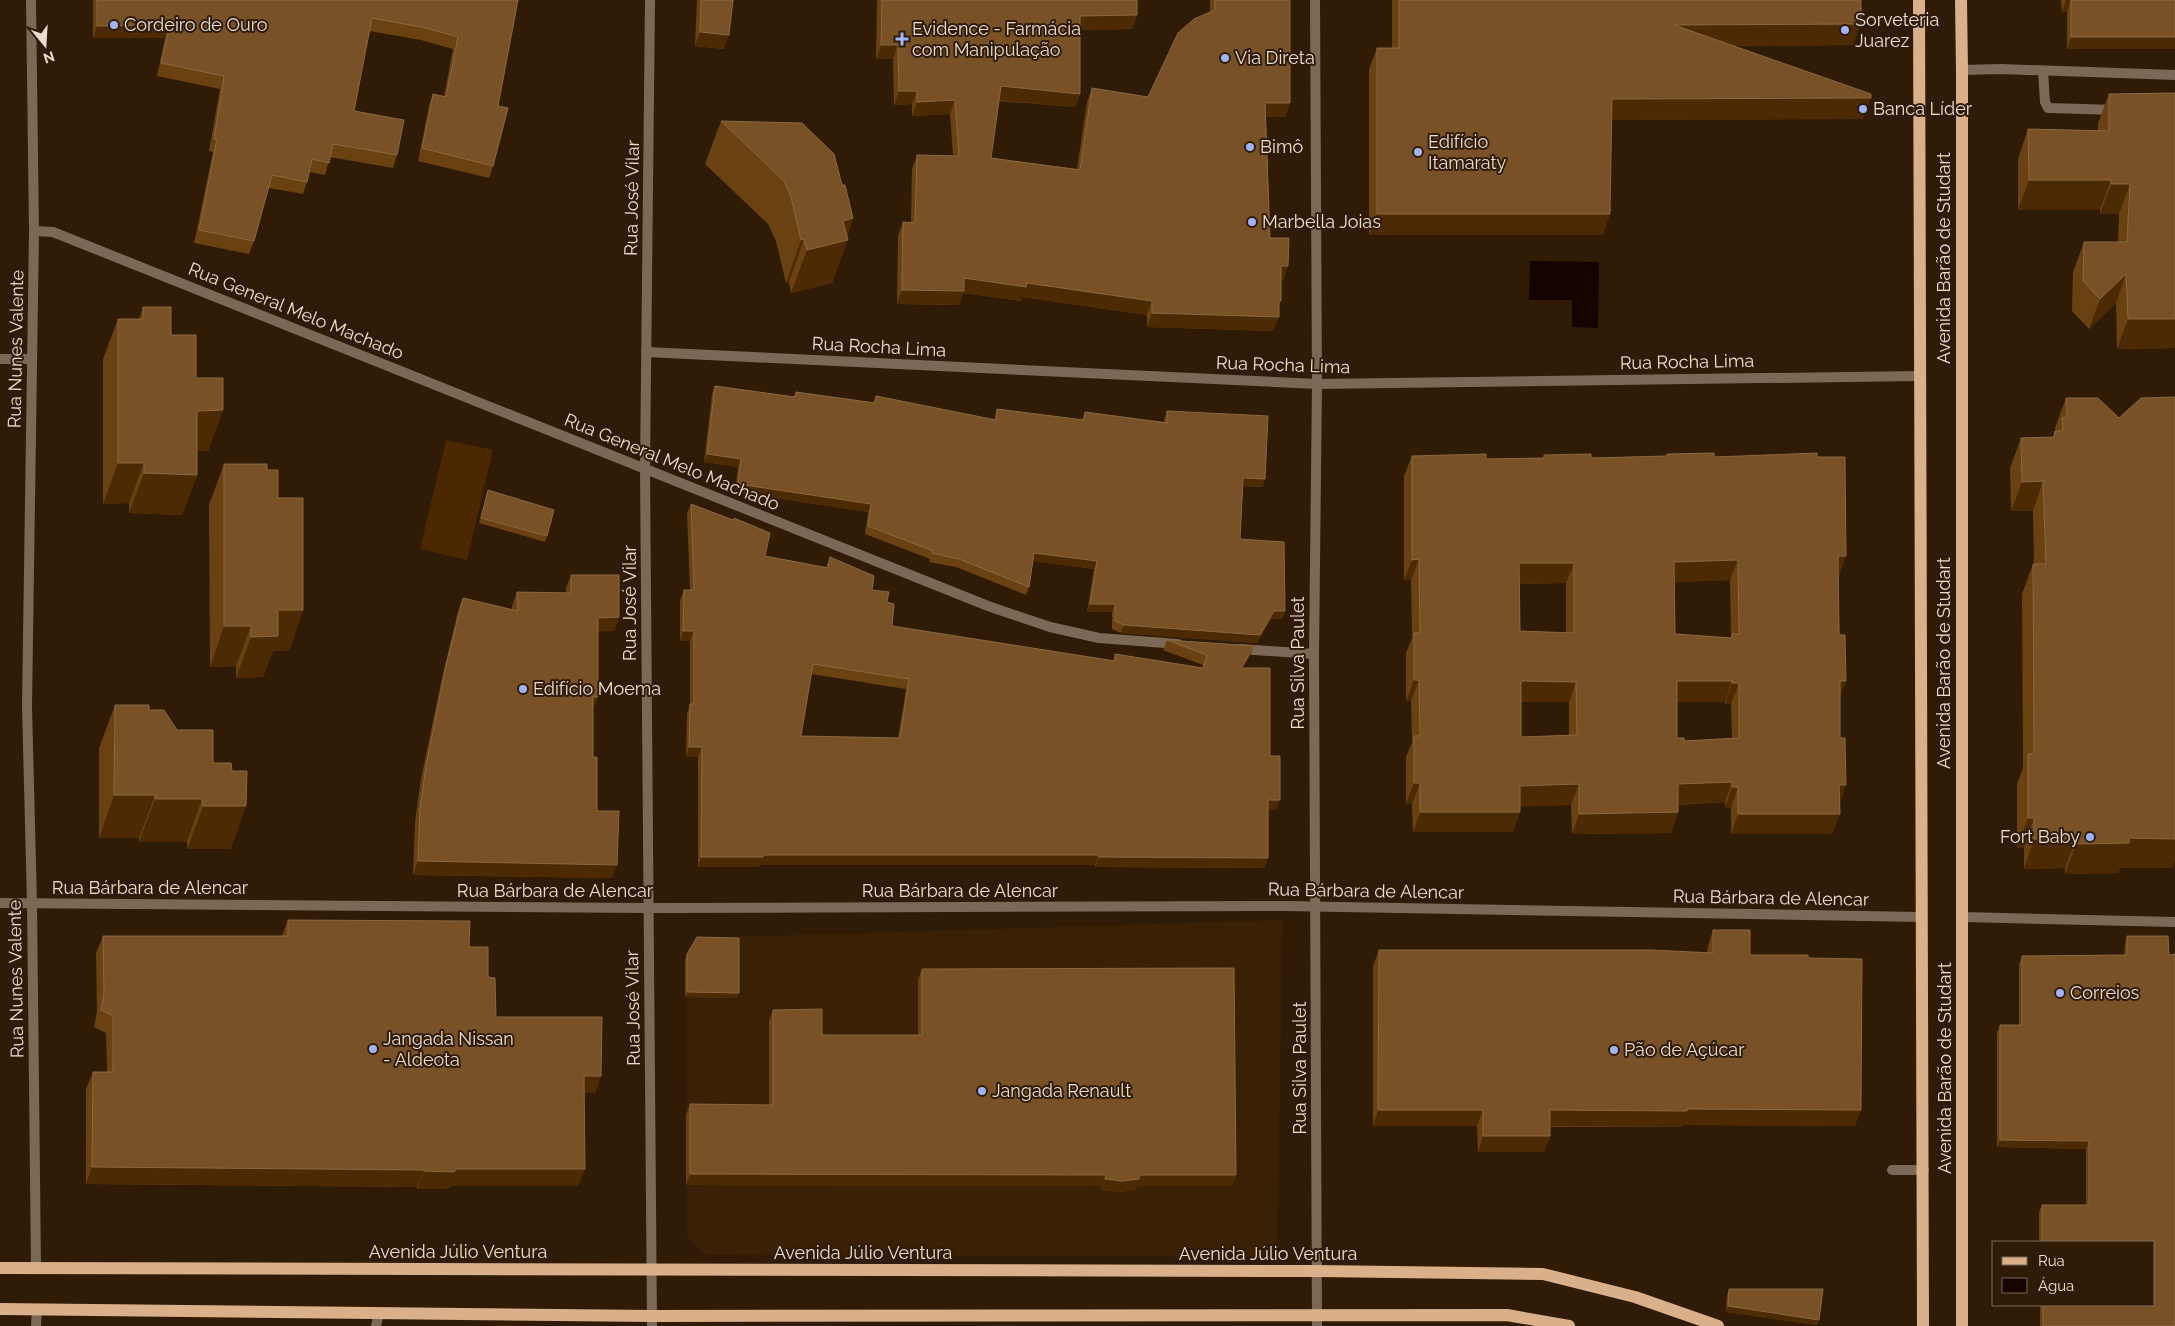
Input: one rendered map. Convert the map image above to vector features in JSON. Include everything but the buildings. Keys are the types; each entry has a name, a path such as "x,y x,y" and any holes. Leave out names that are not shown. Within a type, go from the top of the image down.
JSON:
{"main road":[{"name":"Avenida Barão de Studart","path":"1919,0 1923,1326"},
{"name":"Avenida Barão de Studart","path":"1961,0 1962,1326"},
{"name":"Avenida Júlio Ventura","path":"0,1268 652,1271 1317,1271 1543,1274 1635,1297 1718,1326"},
{"path":"0,1309 379,1313 652,1321 1317,1320 1507,1314 1569,1326"}],"street":[{"name":"Rua Nunes Valente","path":"31,0 34,231 27,706 32,903 36,1268"},
{"name":"Rua José Vilar","path":"650,0 645,469 652,1321"},
{"name":"Rua Silva Paulet","path":"1316,0 1317,384 1314,654 1317,1320"},
{"path":"1962,70 2002,69 2175,75"},
{"path":"2043,71 2045,102 2048,108 2128,110"},
{"name":"Rua General Melo Machado","path":"34,231 53,232 988,606 1050,627 1099,638 1188,645"},
{"name":"Rua Rocha Lima","path":"646,352 1317,384 1920,376"},
{"path":"0,359 32,359"},
{"path":"1228,648 1314,654"},
{"name":"Rua Bárbara de Alencar","path":"0,903 648,908 1316,907 1921,917"},
{"path":"1963,917 2175,922"},
{"path":"1892,1170 1924,1170"},
{"path":"36,1326 37,1309"},
{"path":"376,1326 379,1313"}],"shaded area":[{"path":"446,440 493,450 467,560 420,549"},
{"name":"Jangada Renault","path":"1283,920 1277,1241 1262,1257 705,1255 687,1236 685,960 698,938"}],"water":[{"path":"1530,261 1599,262 1598,328 1572,327 1572,300 1529,300"}],"place":[{"name":"Cordeiro de Ouro","path":"114,25"},
{"name":"Sorveteria Juarez","path":"1845,30"},
{"name":"Evidence - Farmácia com Manipulação","path":"902,39"},
{"name":"Via Direta","path":"1225,58"},
{"name":"Banca Líder","path":"1863,109"},
{"name":"Bimô","path":"1250,147"},
{"name":"Edifício Itamaraty","path":"1418,152"},
{"name":"Marbella Joias","path":"1252,222"},
{"name":"Edifício Moema","path":"523,689"},
{"name":"Fort Baby","path":"2090,837"},
{"name":"Correios","path":"2060,993"},
{"name":"Jangada Nissan - Aldeota","path":"373,1049"},
{"name":"Pão de Açúcar","path":"1614,1050"},
{"name":"Jangada Renault","path":"982,1091"}]}
